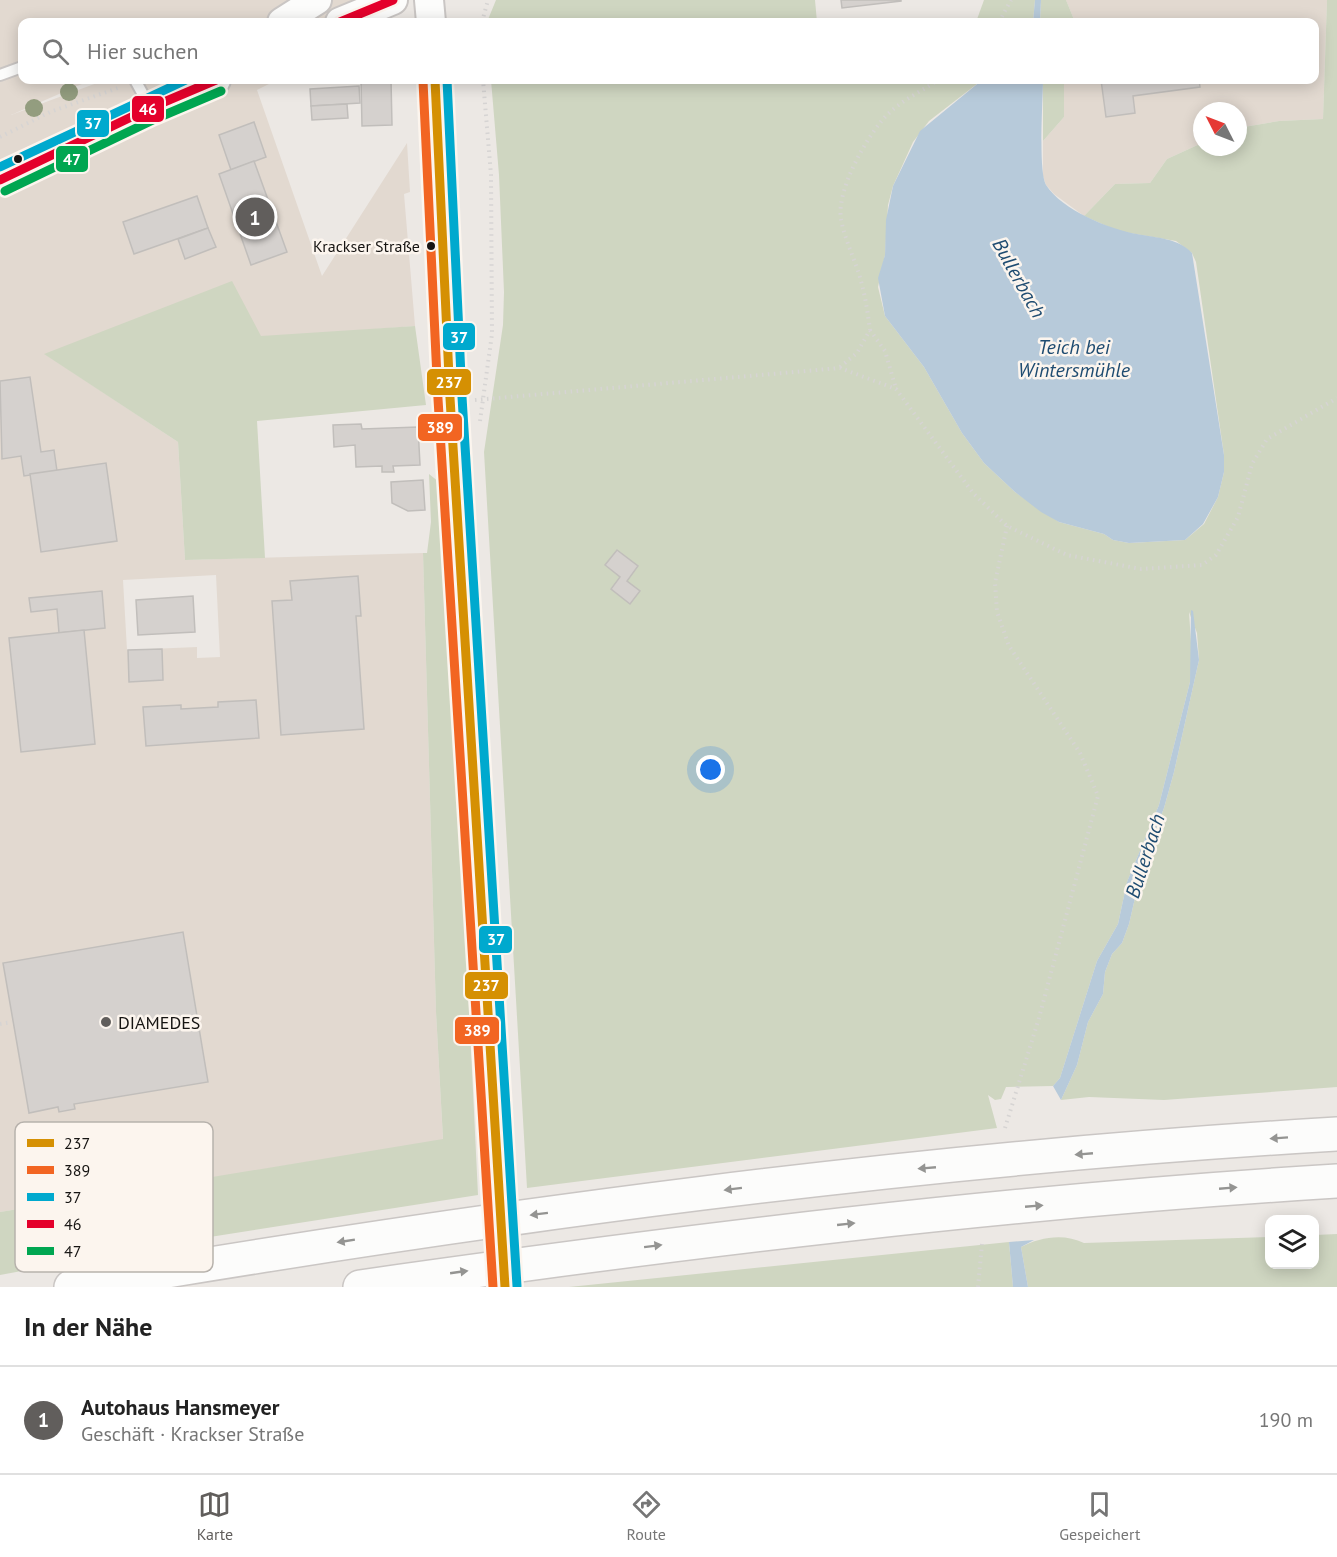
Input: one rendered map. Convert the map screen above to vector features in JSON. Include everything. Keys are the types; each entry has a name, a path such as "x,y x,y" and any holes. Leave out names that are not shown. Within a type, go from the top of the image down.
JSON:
{"highway":[{"path":"213,1264 380,1236 652,1198 921,1169 1337,1134"},
{"path":"360,1287 614,1251 862,1222 1337,1181"},
{"path":"71,1287 162,1272"}],"main road":[{"path":"288,18 317,0"},
{"path":"350,18 393,0"},
{"path":"429,0 431,18"},
{"path":"150,108 186,84"},
{"path":"0,180 150,108 207,84"},
{"path":"435,84 450,398 505,1287"}],"lane":[{"path":"0,75 18,68"},
{"path":"138,84 150,108"}],"path":[{"path":"483,18 488,0"},
{"path":"1001,18 1011,0"},
{"path":"0,137 59,109 128,84"},
{"path":"483,84 491,175 492,334 483,400"},
{"path":"931,84 909,97 887,115 872,135 849,175 840,204 841,219 862,285 870,330 885,351 896,388 973,494 1007,526 1068,555 1117,566 1172,569 1202,565 1216,555 1238,518 1252,464 1267,439 1337,398"},
{"path":"840,368 857,353 870,330"},
{"path":"450,398 483,400 840,368 896,388"},
{"path":"1005,1128 1039,1018 1098,796 1080,753 1009,646 997,612 996,583 1007,526"},
{"path":"0,1024 12,1022"},
{"path":"978,1287 982,1244"}],"shaded area":[{"path":"0,0 383,0 387,18 18,18 18,84 82,84 11,115 94,84 269,84 257,90 322,276 407,143 410,192 404,194 415,326 45,354 178,442 185,560 423,553 436,1012 443,1140 213,1177 213,1122 15,1122 15,1210 0,1212","holes":["216,575 220,657 197,658 197,647 127,650 123,580"]},
{"path":"1066,0 1327,0 1323,119 1279,121 1247,126 1247,102 1193,102 1193,147 1167,159 1150,183 1115,184 1084,216 1054,194 1046,185 1043,176 1043,141 1064,117 1064,84 1319,84 1319,18 1073,18"}],"green space":[{"path":"496,0 815,0 817,18 489,18"},
{"path":"984,0 1035,0 1033,18 977,18"},
{"path":"1041,0 1066,0 1073,18 1040,18"},
{"path":"1327,0 1337,0 1337,1087 1164,1100 1089,1097 1061,1100 1077,1065 1088,1022 1103,994 1105,972 1112,954 1122,943 1129,924 1144,859 1164,808 1174,772 1199,660 1197,633 1189,612 1192,657 1190,682 1159,805 1127,882 1118,924 1097,961 1060,1078 1053,1086 1006,1087 1001,1099 995,1100 988,1095 997,1128 527,1188 484,452 503,325 504,292 499,175 491,84 977,84 929,121 913,142 893,186 888,205 885,255 878,287 885,316 924,367 962,433 984,463 1015,492 1059,522 1129,543 1185,540 1204,524 1218,497 1224,472 1224,455 1196,262 1192,253 1176,241 1118,231 1084,216 1115,184 1150,183 1167,159 1193,147 1193,156 1247,156 1247,126 1279,121 1323,119"},
{"path":"1043,84 1064,84 1064,117 1043,141"},
{"path":"232,281 261,336 415,326 426,405 257,421 265,558 185,560 178,442 44,354"},
{"path":"429,474 444,486 478,1195 213,1237 213,1177 443,1139 436,1012 423,553 427,553 431,522"},
{"path":"15,1210 16,1272 0,1275 0,1212"},
{"path":"1337,1234 1337,1287 1028,1287 1021,1247 1036,1241 1060,1237 1084,1243 1265,1237 1265,1269 1319,1269 1319,1235"},
{"path":"1009,1242 1013,1287 569,1287"}],"water":[{"path":"1035,0 1041,0 1040,18 1033,18"},
{"name":"Teich bei Wintersmühle","path":"977,84 1043,84 1042,166 1046,185 1053,194 1074,210 1100,223 1174,241 1192,253 1224,455 1224,472 1218,497 1203,524 1185,540 1129,543 1113,540 1104,534 1059,522 1041,512 984,463 962,433 924,367 885,316 878,278 885,255 886,220 893,186 920,131"},
{"name":"Bullerbach","path":"1191,610 1193,611 1199,660 1174,772 1164,808 1144,859 1129,924 1122,943 1112,954 1105,972 1103,994 1088,1022 1077,1065 1061,1100 1053,1086 1060,1078 1097,961 1118,924 1127,882 1159,805 1190,682"},
{"path":"1034,1240 1021,1247 1028,1287 1013,1287 1009,1242"}],"building":[{"path":"841,0 901,0 901,1 842,8"},
{"path":"361,84 391,84 392,125 362,126"},
{"path":"1102,84 1200,84 1200,87 1133,96 1135,113 1106,117"},
{"path":"359,86 360,103 311,106 310,89"},
{"path":"347,104 348,118 312,120 311,106"},
{"path":"254,122 266,157 231,170 219,135"},
{"path":"254,161 287,252 251,265 219,174"},
{"path":"197,196 208,228 134,254 123,222"},
{"path":"208,228 216,247 185,259 178,239"},
{"path":"30,377 41,452 54,450 57,471 24,476 21,456 2,459 0,381"},
{"path":"361,424 362,429 418,427 420,465 393,466 394,472 382,472 382,466 356,467 355,445 334,447 333,425"},
{"path":"106,463 117,541 41,552 30,474"},
{"path":"423,480 425,510 408,511 392,503 391,482"},
{"path":"617,550 638,566 627,581 640,591 630,604 611,589 620,577 605,565"},
{"path":"358,576 361,616 356,616 364,729 281,735 272,601 292,600 290,581"},
{"path":"102,591 105,628 59,633 57,609 31,612 29,598"},
{"path":"193,596 195,632 138,635 136,600"},
{"path":"84,630 95,744 21,752 9,638"},
{"path":"162,649 163,680 129,682 128,650"},
{"path":"256,700 259,738 146,746 143,707 181,705 181,709 218,707 218,702"},
{"name":"DIAMEDES","path":"183,932 208,1082 74,1104 75,1109 59,1112 58,1107 29,1113 3,963"}],"transit line":[{"name":"46","path":"350,18 393,0"},
{"name":"37","path":"0,167 177,84"},
{"name":"46","path":"0,180 150,108 207,84"},
{"name":"389","path":"423,84 438,399 493,1287"},
{"name":"237","path":"435,84 450,398 505,1287"},
{"name":"37","path":"447,84 462,397 517,1286"},
{"name":"47","path":"5,191 155,119 221,91"}],"place":[{"name":"Autohaus Hansmeyer","path":"255,217"},
{"name":"Krackser Straße","path":"431,246"},
{"name":"DIAMEDES","path":"106,1022"}]}
